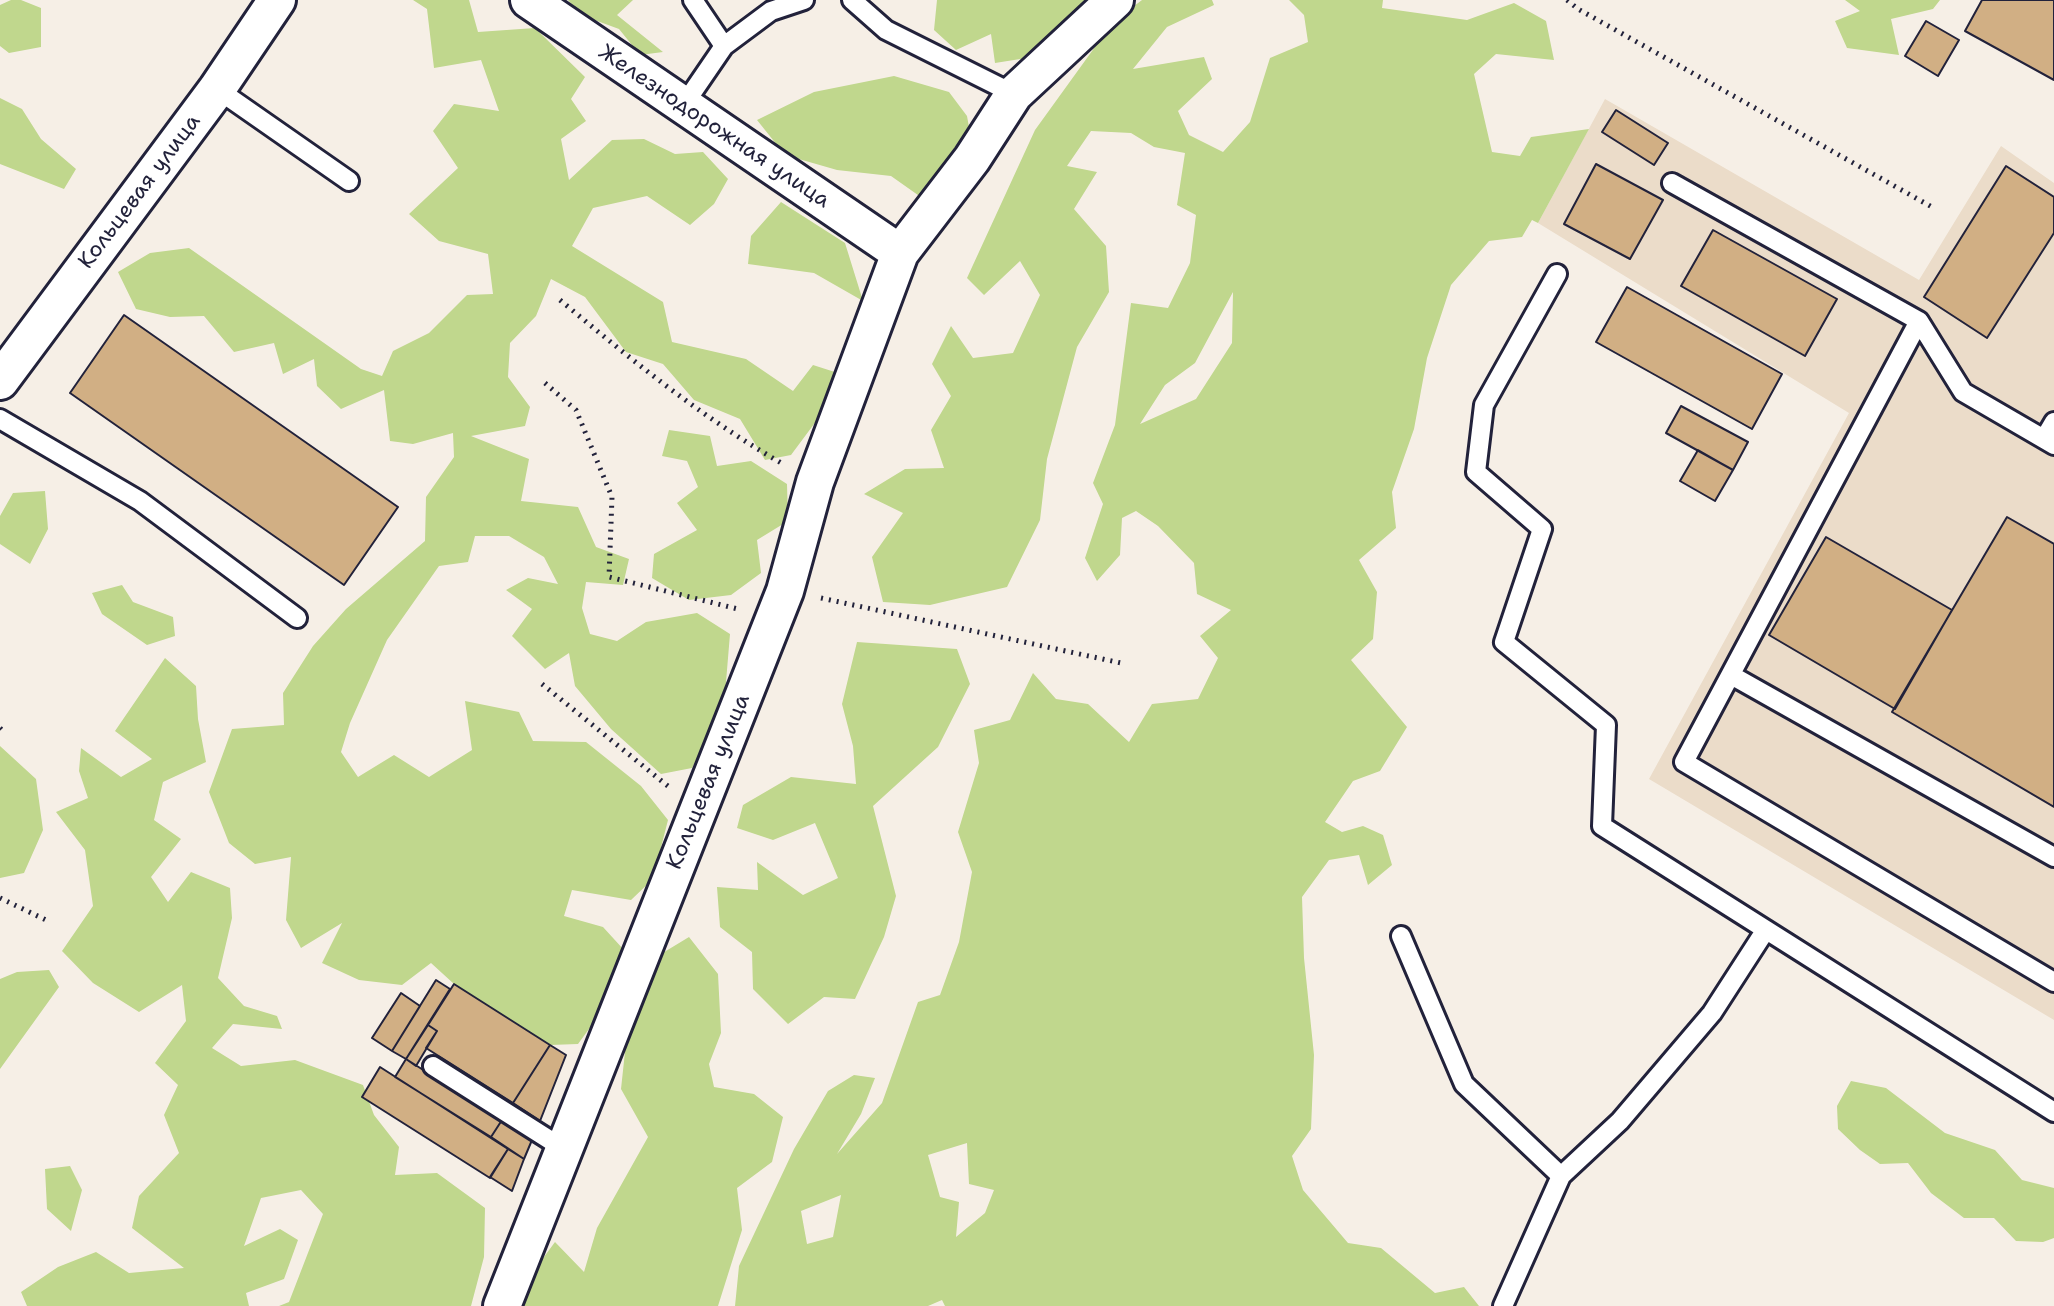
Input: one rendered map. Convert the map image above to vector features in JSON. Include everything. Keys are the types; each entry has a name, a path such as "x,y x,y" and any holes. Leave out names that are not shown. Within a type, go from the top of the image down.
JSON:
{"street":[{"name":"Кольцевая улица","path":"0,381 217,89 277,0"},
{"name":"Железнодорожная улица","path":"529,0 900,253"},
{"name":"Кольцевая улица","path":"502,1306 779,604 815,482 900,253 972,159 1014,94 1115,0"}],"lane":[{"path":"693,0 724,46"},
{"path":"683,106 724,46 771,11 804,0"},
{"path":"852,0 886,30 1014,94"},
{"path":"217,89 349,181"},
{"path":"1672,183 1919,321 1963,392 2049,442 2054,422"},
{"path":"1557,274 1484,405 1476,472 1542,529 1504,642 1606,725 1602,826 2054,1112"},
{"path":"1919,321 1684,762 2054,982"},
{"path":"0,419 140,501 297,618"},
{"path":"1731,675 2054,857"},
{"path":"1503,1306 1561,1176 1620,1121 1712,1013 1765,931"},
{"path":"1401,936 1464,1084 1561,1176"},
{"path":"433,1066 564,1149"}],"path":[{"path":"1567,0 1578,9 1932,207"},
{"path":"560,300 648,374 730,434 815,482"},
{"path":"545,383 576,410 612,497 609,577 1121,663"},
{"path":"542,684 697,811"},
{"path":"0,898 46,920"}],"shaded area":[{"path":"1605,99 1919,280 2001,146 2054,183 2054,1020 1649,779 1849,413 1538,223"}],"green space":[{"path":"21,0 41,8 41,47 9,53 0,46 0,5"},
{"path":"413,0 469,0 478,32 535,28 585,77 571,99 586,121 561,139 569,180 612,140 644,139 675,154 703,152 728,179 714,204 690,225 647,196 593,208 572,246 663,302 672,342 746,359 793,391 813,365 841,374 820,416 791,455 765,460 740,419 694,400 663,364 626,352 585,297 551,279 536,316 510,343 508,377 530,407 525,426 471,436 529,459 521,501 578,507 596,547 629,559 623,585 586,582 582,608 590,634 617,641 646,622 697,613 730,634 724,706 692,768 661,774 611,729 575,686 569,653 545,669 512,636 532,609 506,590 528,578 558,584 544,557 509,536 475,536 468,562 439,566 387,640 350,723 341,752 358,777 394,755 429,777 472,750 465,701 519,712 533,741 586,742 641,786 668,820 653,879 631,900 572,890 564,916 603,927 624,950 605,1007 578,1044 550,1045 454,984 431,963 402,985 359,980 322,963 342,923 301,948 286,920 291,857 255,864 229,843 209,792 232,729 284,725 283,693 313,646 346,609 425,541 426,497 454,457 453,433 413,444 390,441 384,390 341,409 317,386 314,359 283,374 274,343 234,352 204,316 170,317 136,309 118,272 150,253 189,248 361,369 382,376 393,351 429,333 467,295 493,294 488,254 439,241 409,214 458,168 433,131 454,104 499,111 481,60 434,68 427,9"},
{"path":"568,0 633,0 617,15 663,52 640,55 619,29 581,15"},
{"path":"937,0 1100,0 1033,57 995,63 991,34 956,50 934,30"},
{"path":"1142,0 1212,0 1214,5 1167,27 1133,69 1204,57 1212,79 1178,111 1189,135 1223,152 1250,122 1270,58 1308,42 1304,15 1289,0 1383,0 1382,8 1467,20 1514,3 1546,21 1554,60 1496,54 1474,74 1492,152 1520,156 1531,137 1589,129 1538,223 1532,220 1522,237 1489,241 1451,285 1427,358 1414,429 1392,492 1396,528 1359,560 1377,592 1373,639 1351,660 1407,727 1380,771 1353,781 1325,822 1342,832 1363,826 1383,835 1392,865 1368,885 1359,855 1329,860 1302,897 1304,958 1314,1055 1311,1129 1292,1156 1303,1190 1348,1243 1381,1248 1435,1293 1464,1287 1479,1306 945,1306 942,1300 928,1306 735,1306 739,1266 794,1149 828,1091 854,1075 875,1078 861,1114 837,1154 882,1103 918,1002 940,995 959,942 972,872 958,832 979,763 974,730 1010,720 1033,673 1056,699 1088,704 1129,742 1152,704 1198,699 1218,658 1200,636 1231,610 1197,594 1194,563 1158,526 1136,511 1122,518 1120,555 1097,581 1085,558 1103,504 1093,483 1115,425 1131,303 1168,308 1190,263 1196,215 1177,205 1185,153 1154,147 1131,133 1091,131 1067,166 1097,172 1074,209 1106,246 1109,292 1077,347 1047,459 1040,520 1007,587 930,605 883,602 872,557 903,513 864,494 905,469 944,468 931,430 951,396 932,364 951,326 973,358 1013,353 1040,295 1020,261 984,295 967,278 1035,130 1113,22","holes":["1233,292 1232,343 1196,399 1140,424 1165,385 1195,363","967,1143 969,1184 994,1190 985,1213 956,1237 959,1202 940,1197 928,1155","841,1195 833,1237 807,1244 801,1211"]},
{"path":"1845,0 1940,0 1933,9 1891,19 1899,55 1847,48 1835,21 1860,11"},
{"path":"894,76 949,92 967,116 973,149 925,200 891,176 837,170 785,155 757,120 814,92"},
{"path":"0,98 22,109 41,139 76,169 64,189 0,164"},
{"path":"781,202 845,243 863,301 814,273 748,264 751,236"},
{"path":"669,430 710,436 717,466 751,461 787,484 788,521 757,540 761,573 731,595 689,600 652,578 654,554 697,530 677,503 698,487 687,461 662,456"},
{"path":"45,491 48,529 30,564 0,544 0,516 13,493"},
{"path":"122,585 133,602 173,617 175,636 147,645 102,614 92,593"},
{"path":"857,642 957,649 970,684 938,747 873,806 896,896 884,937 855,999 824,997 788,1024 753,989 752,952 720,927 717,887 758,890 757,862 803,895 838,878 815,823 773,840 737,828 743,805 791,777 856,784 853,746 842,704"},
{"path":"165,658 196,686 206,762 163,782 154,820 181,839 151,877 168,902 191,872 230,888 232,918 218,978 244,1006 277,1016 282,1029 233,1024 212,1048 241,1066 295,1060 363,1085 374,1115 399,1147 395,1175 437,1173 485,1208 484,1257 471,1306 279,1306 289,1302 323,1214 301,1190 261,1198 244,1246 280,1229 298,1240 284,1279 246,1293 249,1306 27,1306 21,1292 58,1267 96,1252 129,1273 184,1268 132,1228 139,1196 179,1153 164,1115 178,1085 155,1063 186,1021 182,985 139,1012 93,983 62,951 93,906 85,850 56,812 88,798 79,771 81,748 121,777 152,759 115,731"},
{"path":"0,746 36,779 43,830 24,873 0,878"},
{"path":"689,937 718,974 721,1033 709,1064 714,1087 754,1094 783,1117 772,1162 737,1188 742,1230 718,1306 518,1306 524,1284 555,1242 584,1272 597,1228 648,1137 621,1089 628,1024 656,957"},
{"path":"49,970 59,987 0,1069 0,979 17,972"},
{"path":"1851,1081 1886,1088 1945,1133 1995,1150 2022,1180 2054,1188 2054,1238 2043,1242 2016,1241 1994,1218 1964,1218 1931,1193 1908,1163 1880,1164 1860,1150 1838,1129 1837,1106"},
{"path":"70,1166 82,1190 71,1231 47,1209 45,1169"}],"building":[{"path":"1982,0 2054,0 2054,80 1965,31"},
{"path":"1926,21 1959,40 1938,76 1905,56"},
{"path":"1616,110 1668,143 1654,165 1602,132"},
{"path":"1596,164 1663,200 1630,259 1564,224"},
{"path":"2006,166 2054,197 2054,233 1987,338 1924,297"},
{"path":"1713,230 1837,299 1805,356 1681,286"},
{"path":"1627,287 1782,374 1752,429 1596,342"},
{"path":"124,315 398,507 344,585 70,393"},
{"path":"1681,406 1748,442 1733,470 1666,433"},
{"path":"1698,450 1733,470 1715,501 1680,481"},
{"path":"2007,517 2054,544 2054,807 1892,712"},
{"path":"1826,537 1952,610 1895,709 1769,635"},
{"path":"436,980 450,989 406,1059 392,1051"},
{"path":"454,984 550,1045 513,1103 426,1048 437,1031 428,1025"},
{"path":"401,993 420,1006 392,1051 372,1038"},
{"path":"428,1025 437,1031 416,1066 406,1059"},
{"path":"550,1045 566,1055 540,1121 513,1103"},
{"path":"406,1059 502,1120 491,1137 395,1077"},
{"path":"380,1067 508,1149 490,1178 362,1097"},
{"path":"502,1120 532,1140 524,1159 491,1137"},
{"path":"508,1149 524,1159 512,1191 490,1177"}]}
